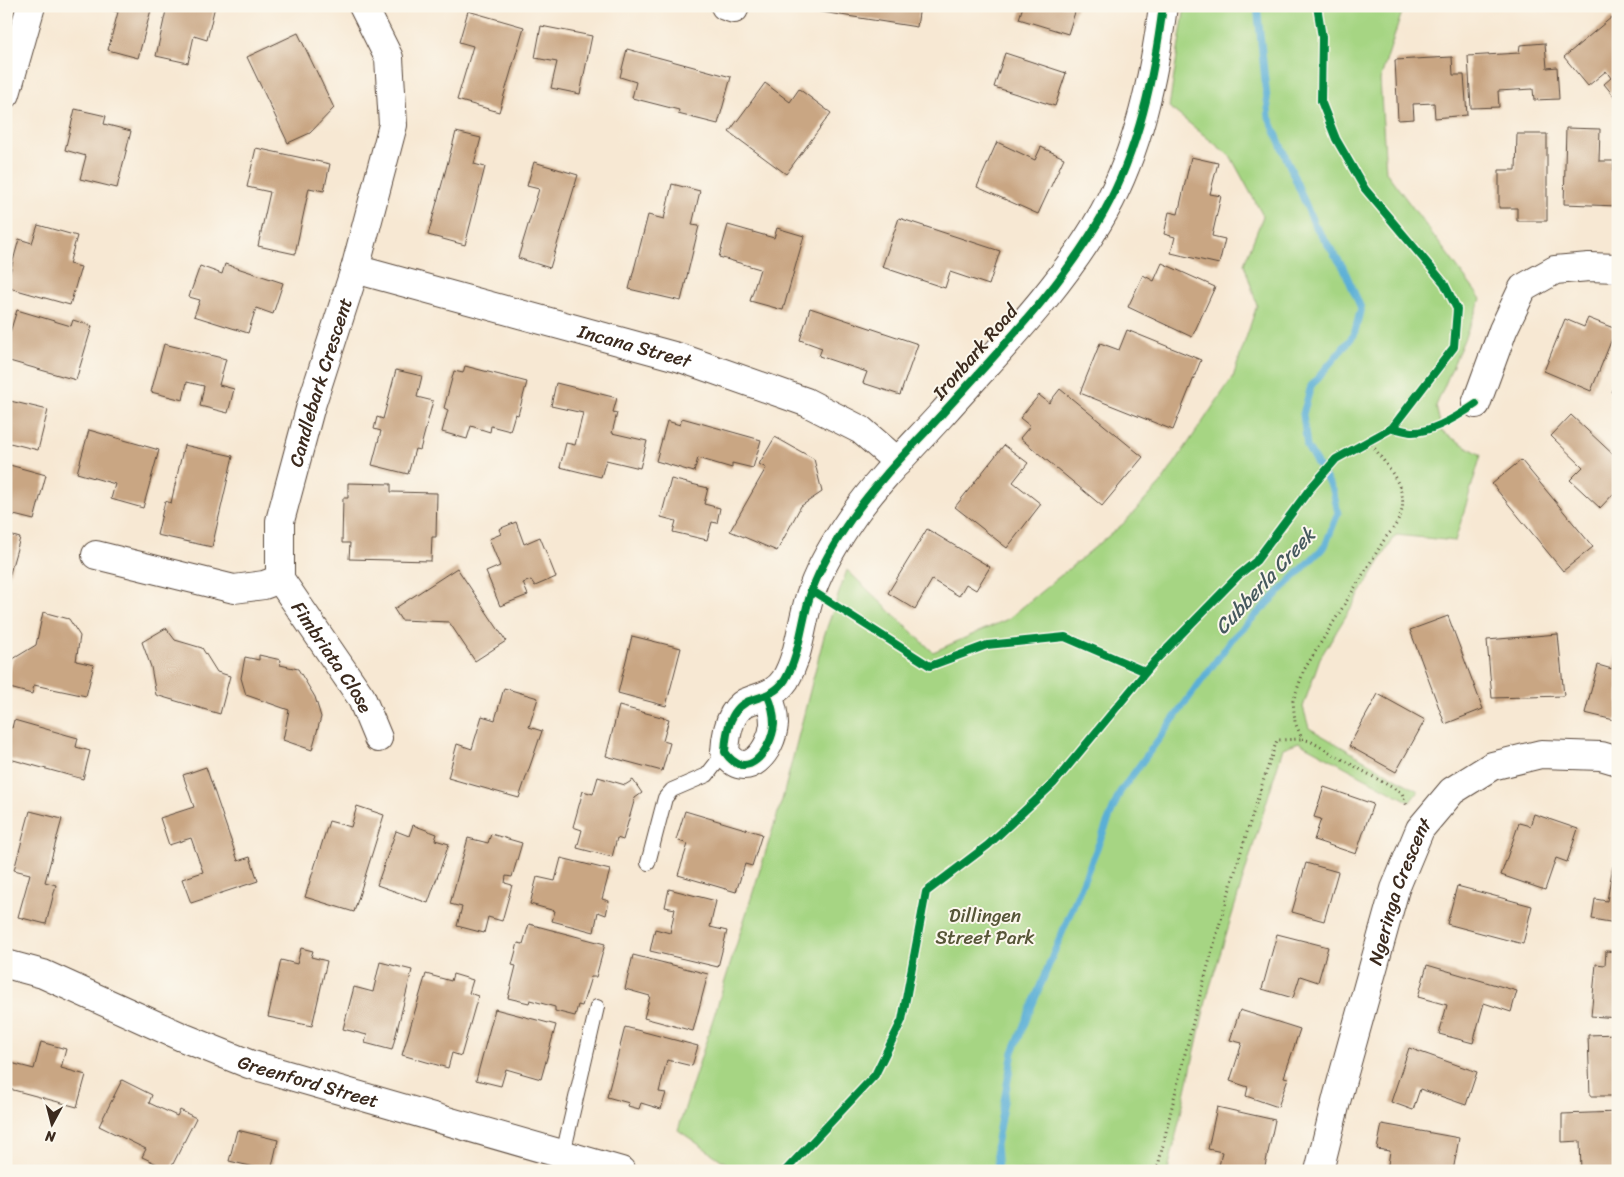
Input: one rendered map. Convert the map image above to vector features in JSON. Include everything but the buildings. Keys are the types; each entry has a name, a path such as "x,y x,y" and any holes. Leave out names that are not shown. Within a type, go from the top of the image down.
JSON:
{"street":[{"path":"6,94 31,6"},
{"name":"Candlebark Crescent","path":"280,578 280,521 310,409 355,269 393,125 389,58 363,6"},
{"name":"Ironbark Road","path":"725,752 730,722 738,709 750,700 768,696 784,681 793,663 811,590 832,546 855,513 898,462 1013,335 1074,260 1105,211 1129,157 1145,108 1157,52 1162,6"},
{"path":"1476,404 1503,330 1523,288 1555,270 1588,267 1618,268"},
{"name":"Incana Street","path":"355,269 681,358 797,399 861,430 898,462"},
{"path":"96,555 234,589 264,585 280,578"},
{"name":"Fimbriata Close","path":"280,578 361,697 378,738"},
{"path":"725,752 731,761 741,765 753,763 761,756 770,741 774,724 773,709 768,696"},
{"name":"Ngeringa Crescent","path":"1318,1171 1395,889 1420,829 1452,791 1492,766 1541,754 1602,756 1618,761"},
{"name":"Greenford Street","path":"6,964 43,974 182,1037 249,1064 621,1171"}],"lane":[{"path":"648,863 665,798 672,790 707,775 725,752"},
{"path":"563,1154 598,1007"}],"path":[{"path":"1302,739 1295,722 1293,701 1304,670 1386,537 1399,524 1402,514 1404,502 1402,492 1373,438 1361,445"},
{"path":"1157,1171 1223,911 1277,740 1302,739 1310,741 1402,794 1406,806 1405,822 1420,829"}],"green space":[{"name":"Dillingen Street Park","path":"1185,6 1404,6 1380,80 1386,172 1481,299 1436,406 1442,432 1481,455 1455,541 1396,535 1320,658 1303,707 1309,728 1418,791 1410,802 1299,742 1283,748 1207,997 1168,1171 737,1171 678,1130 782,800 824,636 847,570 933,652 1008,619 1123,524 1161,483 1233,377 1257,305 1244,264 1263,216 1231,157 1169,107"}],"waterway":[{"name":"Cubberla Creek","path":"998,1171 996,1145 1013,1052 1120,792 1232,639 1325,546 1338,513 1333,490 1307,447 1303,414 1311,386 1354,335 1361,308 1343,267 1314,224 1269,117 1257,6"}],"cycle path":[{"path":"768,696 774,717 772,734 763,753 757,760 741,765 733,761 725,752 728,728 734,714 745,703 770,693 785,680 798,647 808,601 816,580 830,552 847,525 885,476 1029,317 1069,266 1104,212 1127,163 1136,138 1150,85 1163,6"},
{"path":"1317,6 1322,37 1321,101 1336,139 1365,189 1444,283 1457,309 1454,347 1392,428"},
{"path":"785,1171 875,1075 902,1020 926,892 988,845 1054,783 1155,661 1239,575 1256,561 1309,490 1336,459 1392,428 1411,432 1428,430 1454,418 1476,404"},
{"path":"811,590 930,666 987,645 1065,637 1146,672"}]}
